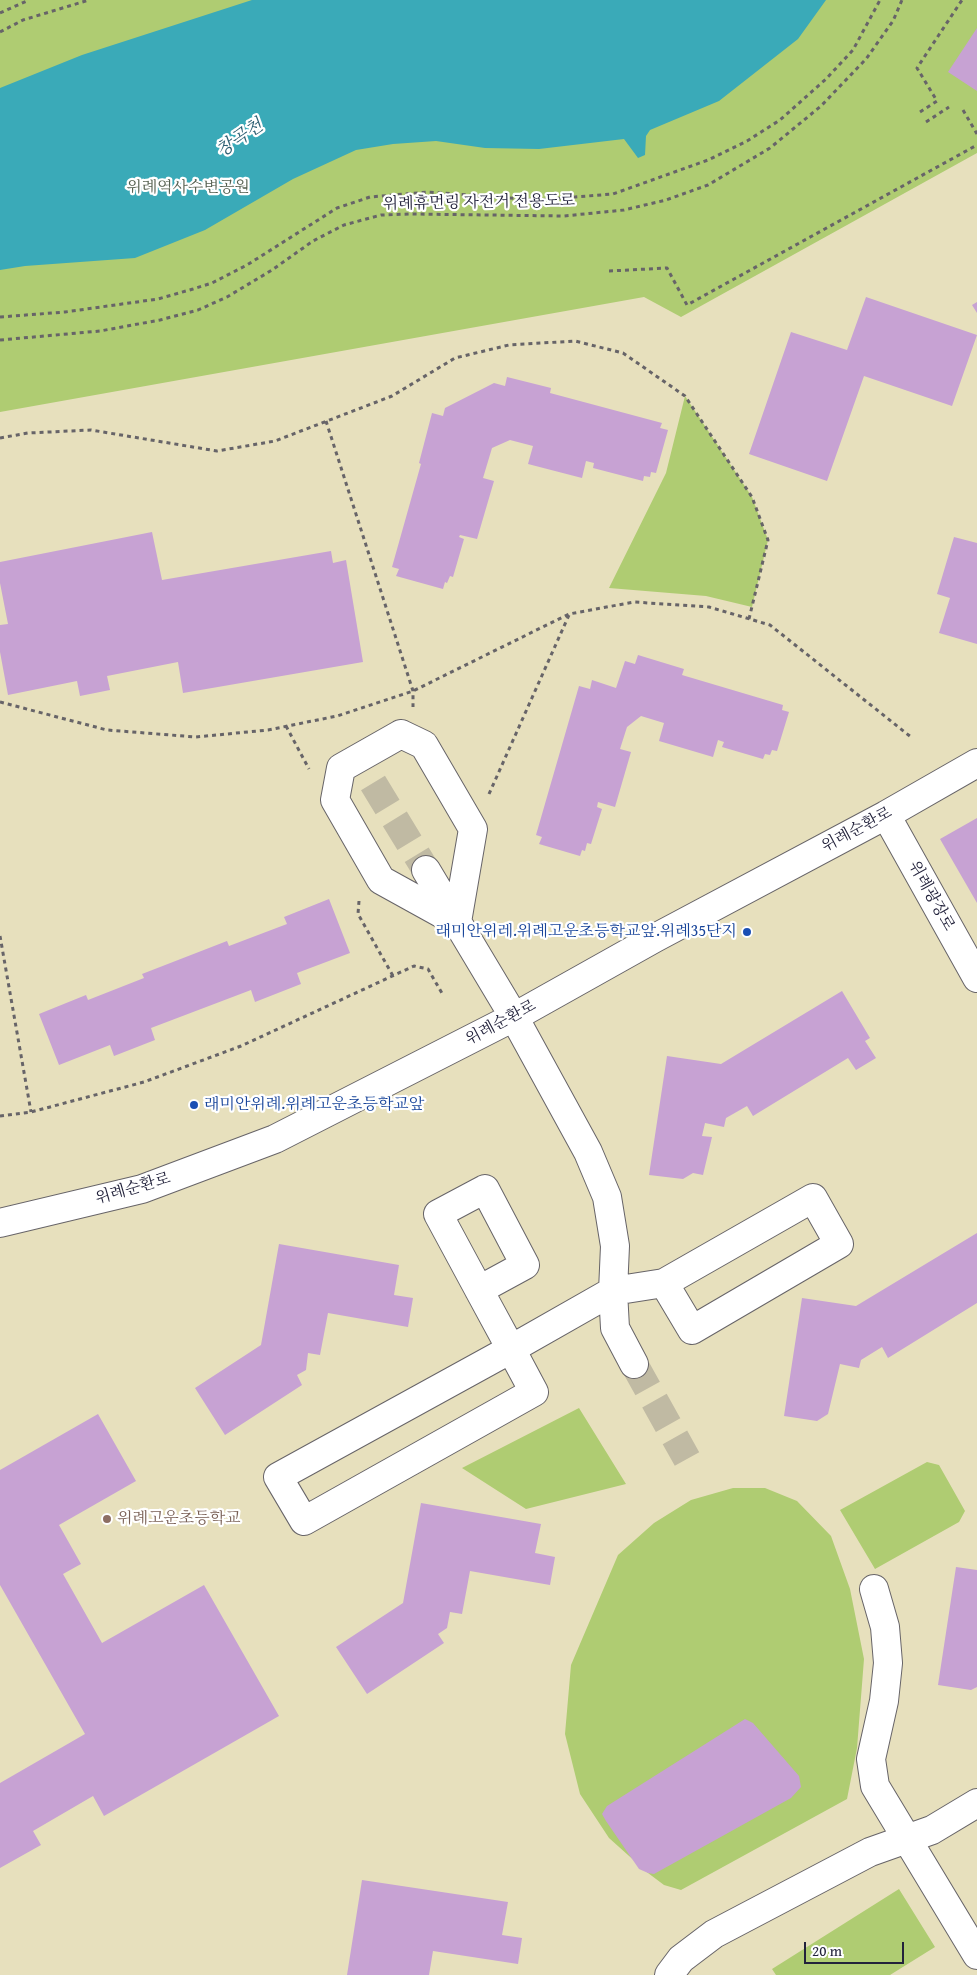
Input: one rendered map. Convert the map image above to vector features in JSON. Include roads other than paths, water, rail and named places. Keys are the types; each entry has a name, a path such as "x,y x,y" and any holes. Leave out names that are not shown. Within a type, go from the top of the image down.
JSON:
{"street":[{"path":"401,734 424,745 474,829 457,922 381,880 336,800 341,768 401,734"},
{"name":"위례순환로","path":"0,1223 142,1189 275,1139 514,1017 655,938 886,815 977,763"},
{"name":"위례광장로","path":"886,815 977,978"},
{"path":"426,870 514,1017 588,1152 607,1197 615,1246 613,1291 615,1328 634,1364"},
{"path":"479,1290 511,1348 534,1392 304,1522 278,1477 511,1348 613,1291 664,1283 813,1198 839,1244 692,1330 664,1283"},
{"path":"874,1589 885,1627 888,1663 884,1701 870,1759 875,1786 977,1955"},
{"path":"669,1975 681,1959 714,1934 870,1852 932,1830 977,1803"}],"water":[{"name":"창곡천","path":"252,0 826,0 798,39 719,101 650,130 646,136 645,155 638,158 624,139 539,149 485,148 436,141 393,144 356,150 293,179 205,230 135,258 25,266 0,270 0,88 82,55"}],"tunnel":[{"path":"373,783 426,870"},
{"path":"634,1364 687,1459"}],"place":[{"name":"래미안위레.위례고운초등학교앞.위례35단지","path":"747,932"},
{"name":"래미안위례.위례고운초등학교앞","path":"194,1105"},
{"name":"위례고운초등학교","path":"107,1519"}],"park label":[{"name":"위례역사수변공원","path":"188,188"}]}
